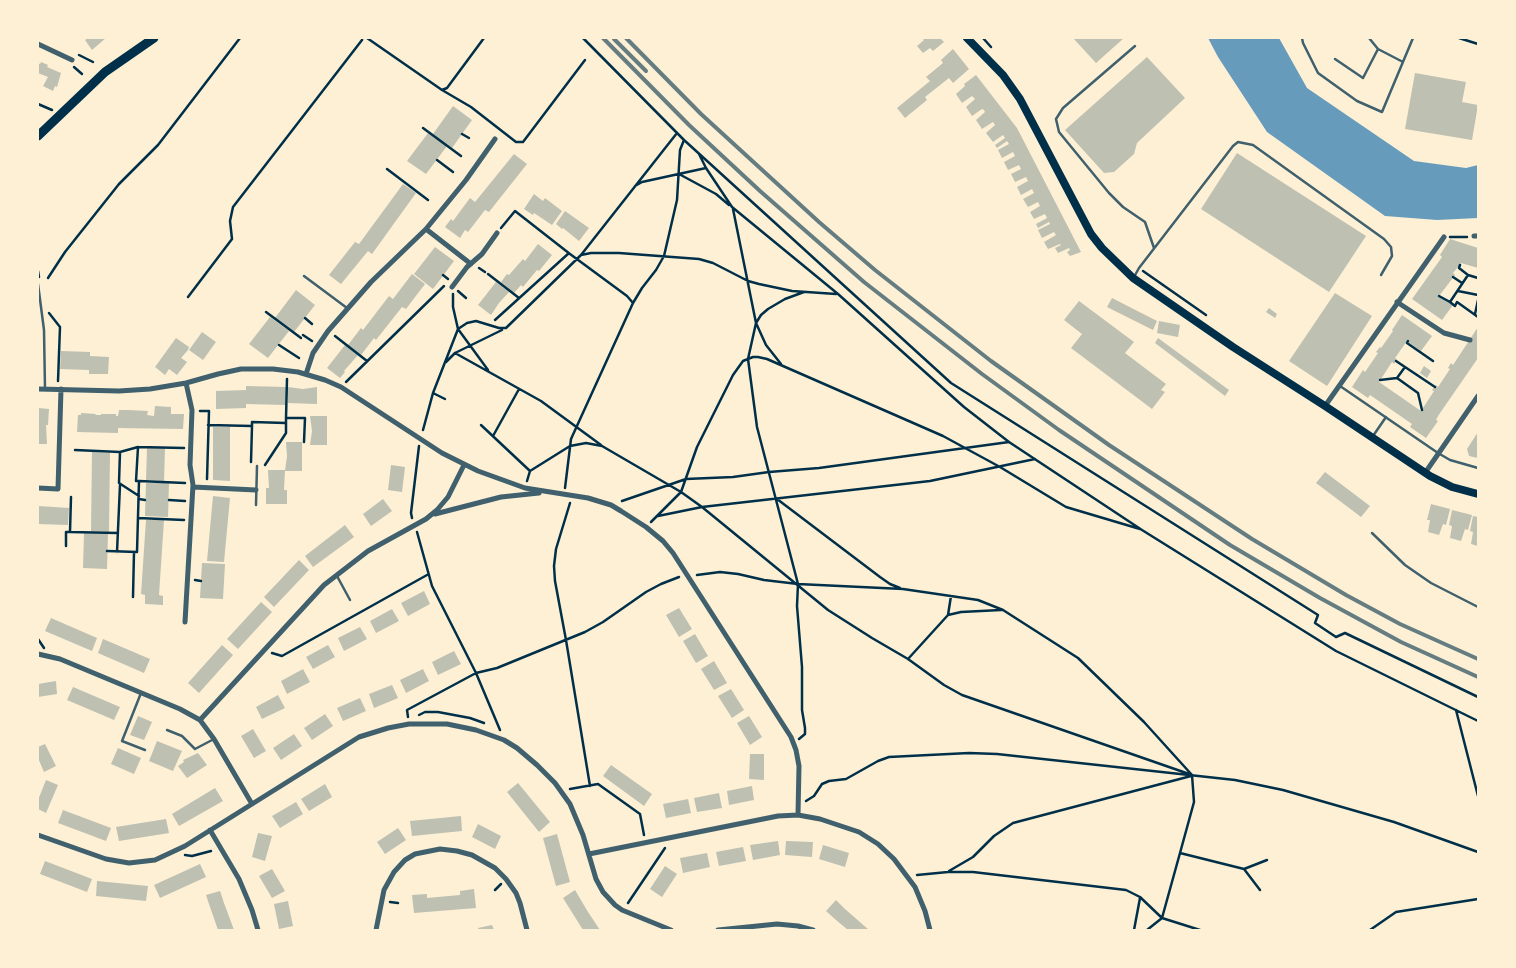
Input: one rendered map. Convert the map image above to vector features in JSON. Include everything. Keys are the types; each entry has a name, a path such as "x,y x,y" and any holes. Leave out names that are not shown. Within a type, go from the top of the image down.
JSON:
{"main road":[{"path":"38,136 105,72 154,38"},
{"path":"967,38 1003,75 1020,99 1091,234 1102,248 1133,278 1233,347 1425,473 1447,485 1478,494"}],"street":[{"path":"38,44 72,60"},
{"path":"306,374 312,353 328,331 370,282 426,229 496,139"},
{"path":"426,229 471,264"},
{"path":"452,286 482,254 497,233"},
{"path":"1325,406 1444,237"},
{"path":"1397,302 1444,333 1470,340"},
{"path":"38,389 150,390 231,371 288,371 306,374 341,387 464,465 518,486 550,493"},
{"path":"185,622 193,486 190,465 192,410 186,383"},
{"path":"38,488 58,489 61,390"},
{"path":"1425,473 1478,396"},
{"path":"432,515 448,497 464,465"},
{"path":"193,486 256,490"},
{"path":"200,720 314,594 368,551 432,515 517,494 550,493 572,495 610,505 646,527 668,547 794,742 799,766 798,816"},
{"path":"38,654 60,659 180,709 200,720 214,739 252,804"},
{"path":"38,835 96,856 120,862 147,862 172,853 359,738 388,728 409,724 434,723 461,726 485,732 504,740 537,765 561,790 570,804 578,821 596,879 609,900 622,910 655,928 671,930"},
{"path":"589,854 770,817 798,816 833,822 859,832 883,849 908,877 920,897 930,930"},
{"path":"210,830 242,885 258,930"},
{"path":"376,930 384,890 394,872 405,860 415,854 440,849 472,855 495,868 516,893 527,930"},
{"path":"718,930 777,924 813,930"}],"lane":[{"path":"1302,38 1318,73 1357,101 1382,112 1413,38"},
{"path":"1369,38 1378,49 1403,62"},
{"path":"1134,46 1063,108 1056,119 1059,132 1109,193 1123,207 1145,222 1154,248"},
{"path":"1335,59 1363,78 1378,49"},
{"path":"1133,278 1154,248 1238,142 1246,142 1261,151 1390,244 1392,256 1381,275"},
{"path":"304,276 347,308"},
{"path":"38,284 44,330 45,389"},
{"path":"1339,385 1438,453 1450,460 1478,468"},
{"path":"1372,438 1386,417"},
{"path":"256,505 257,466"},
{"path":"1372,533 1405,565 1431,583 1478,607"},
{"path":"336,575 350,600"},
{"path":"141,693 122,741 145,750"},
{"path":"167,730 182,736 195,749 214,739"}],"path":[{"path":"48,278 65,252 112,192 139,162 158,145 240,38"},
{"path":"188,297 232,239 230,221 233,207 362,38"},
{"path":"367,38 470,107 516,142 523,142 585,60"},
{"path":"442,90 447,88 484,38"},
{"path":"584,38 684,140 951,383 1318,615 1315,624 1336,637 1344,633 1478,697"},
{"path":"983,38 996,53"},
{"path":"1459,38 1477,44"},
{"path":"78,55 93,62"},
{"path":"72,66 82,74"},
{"path":"38,104 52,110"},
{"path":"423,128 461,156"},
{"path":"444,364 455,353 510,325 581,255 677,132"},
{"path":"462,134 469,138"},
{"path":"564,494 571,440 576,426 633,304 664,256 673,220 680,150 684,140"},
{"path":"698,152 706,168 732,207 756,323 766,345 782,365"},
{"path":"436,160 453,172"},
{"path":"632,188 642,182 706,168"},
{"path":"387,169 428,200"},
{"path":"679,174 716,194 838,294 929,376 1009,442 1142,530 1336,651 1478,722"},
{"path":"497,233 516,210 576,259 627,296 633,304"},
{"path":"1444,237 1476,236"},
{"path":"495,320 569,253"},
{"path":"581,255 591,253 664,256 706,261 748,281 783,290 838,294"},
{"path":"1460,265 1459,268 1468,275 1478,278"},
{"path":"1139,268 1208,317"},
{"path":"488,274 519,298"},
{"path":"346,382 448,281 443,275"},
{"path":"1450,302 1468,275"},
{"path":"1453,277 1462,284"},
{"path":"452,286 453,307 458,329 489,372"},
{"path":"1458,290 1478,295"},
{"path":"794,742 805,734 797,606 798,584 757,428 748,359 756,323 761,315 785,299 808,291"},
{"path":"1440,296 1455,306 1457,302 1478,317"},
{"path":"1475,314 1478,300"},
{"path":"45,308 60,327 58,383"},
{"path":"266,312 301,338"},
{"path":"305,318 312,324"},
{"path":"423,432 433,393 458,329 467,323 476,321 503,329"},
{"path":"328,331 367,361"},
{"path":"1408,342 1433,361"},
{"path":"279,345 299,358"},
{"path":"455,353 520,388 554,409 602,446 681,492 835,614 908,659 944,685 962,695 1192,775"},
{"path":"646,527 681,492 697,448 732,375 748,359 758,357 782,365 966,448 1066,507 1142,530"},
{"path":"1396,361 1435,387"},
{"path":"1397,378 1405,367"},
{"path":"264,466 286,432 288,371"},
{"path":"1380,380 1397,378 1418,393 1422,410"},
{"path":"493,436 520,388"},
{"path":"433,393 445,399"},
{"path":"192,410 209,411 206,488"},
{"path":"286,418 305,418 304,442"},
{"path":"250,466 252,422 286,423"},
{"path":"208,425 252,426"},
{"path":"482,425 530,471 570,446 586,443 602,446"},
{"path":"610,505 686,479 733,477 819,468 1009,442"},
{"path":"419,443 411,513 428,575 476,673 504,740"},
{"path":"107,551 137,552 139,481 136,481 138,447"},
{"path":"76,450 120,452 138,447 184,448"},
{"path":"117,552 120,452"},
{"path":"657,516 702,507 930,481 1035,459"},
{"path":"139,481 186,483 193,486"},
{"path":"120,485 139,498 146,500"},
{"path":"572,495 561,530 554,566 560,613 590,786"},
{"path":"70,532 71,497"},
{"path":"776,498 880,577 890,584 903,589"},
{"path":"169,500 185,501"},
{"path":"138,518 184,520"},
{"path":"66,546 66,532 118,533"},
{"path":"133,597 134,552"},
{"path":"409,724 407,710 476,673 497,668 594,628 661,584 675,578 720,572 798,584 903,589 978,600 1003,610 1078,658 1144,722 1192,775 1194,802 1162,918 1147,930"},
{"path":"263,651 282,656 428,575"},
{"path":"195,580 201,581"},
{"path":"908,659 948,615 951,596"},
{"path":"948,615 961,612 1003,610"},
{"path":"1456,710 1478,796"},
{"path":"799,803 814,796 822,784 829,780 846,779 889,757 983,753 1235,780 1283,790 1394,822 1478,852"},
{"path":"948,872 973,857 994,836 1013,823 1192,775"},
{"path":"561,790 598,784 640,814 646,842"},
{"path":"629,903 668,844 668,838"},
{"path":"172,853 192,856 211,851"},
{"path":"1180,854 1244,869 1267,860"},
{"path":"1244,869 1260,890"},
{"path":"908,877 948,872 999,875 1121,889 1140,896 1162,918 1200,930"},
{"path":"1134,930 1140,896"},
{"path":"1370,930 1396,912 1478,899"}],"water":[{"path":"1208,38 1279,38 1307,88 1414,161 1466,168 1478,165 1478,218 1437,220 1385,216 1267,132 1218,57"}],"building":[{"path":"88,38 106,38 92,50 85,40"},
{"path":"922,38 940,38 944,42 933,51 930,48 923,53 917,46 924,40"},
{"path":"1073,38 1124,38 1096,63"},
{"path":"953,49 969,69 953,83 949,78 925,97 927,100 905,118 897,108 930,81 926,77 943,63 941,60"},
{"path":"1147,57 1185,98 1137,143 1134,154 1114,172 1104,173 1065,130"},
{"path":"41,62 61,73 57,87 55,86 53,91 43,86 48,77 38,73 38,63 40,64"},
{"path":"1415,73 1466,82 1462,102 1478,105 1472,140 1405,129"},
{"path":"976,75 1017,128 1081,252 1070,256 1067,252 1070,250 1069,248 1058,253 1055,248 1060,244 1048,249 1044,242 1056,235 1054,232 1042,238 1038,230 1050,224 1049,222 1038,228 1036,224 1047,218 1045,214 1034,219 1030,212 1040,206 1038,202 1028,207 1023,199 1034,193 1032,189 1021,195 1017,187 1028,181 1026,177 1015,182 1011,174 1021,169 1019,165 1008,170 1004,162 1015,156 1013,152 1002,158 998,150 1009,144 1007,141 997,148 995,145 1005,138 1003,135 993,142 986,133 995,125 993,122 982,129 976,120 985,112 984,110 982,109 972,116 966,107 975,99 972,96 962,103 956,94 965,86 964,84"},
{"path":"453,106 472,120 452,148 433,134"},
{"path":"428,133 447,146 426,174 407,161"},
{"path":"1237,153 1366,236 1329,292 1201,209"},
{"path":"514,154 527,164 489,212 485,210 468,232 465,230 460,238 445,227 451,219 453,221 470,198 475,202"},
{"path":"403,184 416,193 372,254 368,251 341,284 329,275 355,242 359,244"},
{"path":"534,194 543,201 545,198 562,211 552,225 524,209"},
{"path":"565,211 589,228 579,241 556,224"},
{"path":"1450,239 1478,248 1478,268 1461,263 1453,273 1455,275 1439,296 1453,305 1442,320 1412,299 1442,257 1440,255"},
{"path":"538,244 552,255 523,287 521,285 514,293 501,282 523,259 525,261"},
{"path":"435,247 454,261 433,289 414,274"},
{"path":"412,274 425,284 406,309 402,307 376,340 374,338 361,355 348,345 361,328 363,330 389,296 393,299"},
{"path":"496,282 509,292 491,315 478,305"},
{"path":"296,290 315,305 294,332 275,318"},
{"path":"1335,293 1372,316 1327,386 1289,361"},
{"path":"1112,298 1157,321 1153,330 1107,307"},
{"path":"1079,301 1134,342 1125,353 1166,384 1161,390 1165,392 1152,409 1071,348 1082,334 1064,320"},
{"path":"1269,308 1277,314 1275,318 1266,312"},
{"path":"1402,315 1432,336 1421,351 1407,341 1395,358 1397,359 1394,364 1392,362 1379,382 1421,411 1434,391 1432,390 1436,385 1438,387 1450,369 1448,368 1451,363 1453,365 1478,327 1478,358 1438,416 1436,420 1438,421 1426,438 1410,427 1412,424 1370,395 1368,398 1352,387 1363,370 1365,372 1378,353 1376,352 1393,331"},
{"path":"270,317 289,331 268,358 249,344"},
{"path":"1159,321 1180,325 1178,337 1157,333"},
{"path":"202,332 216,342 203,360 189,350"},
{"path":"176,338 189,347 181,358 187,362 177,375 169,369 165,375 155,367"},
{"path":"1158,338 1229,390 1225,396 1155,343"},
{"path":"345,345 358,355 340,378 327,368"},
{"path":"61,351 90,352 90,356 109,357 108,374 89,374 89,370 60,369"},
{"path":"1424,366 1431,371 1427,378 1420,373"},
{"path":"246,386 286,387 286,405 246,404 246,408 216,409 216,391 246,390"},
{"path":"288,387 303,389 317,387 317,404 288,403"},
{"path":"155,406 171,407 171,414 184,414 183,429 118,428 118,433 77,432 78,415 81,415 81,413 95,415 116,414 118,416 119,410 128,410 148,411 147,415 154,416"},
{"path":"38,408 49,409 48,425 46,425 47,444 39,444 39,451 38,451"},
{"path":"310,416 327,416 327,445 310,445 312,431"},
{"path":"213,427 230,427 230,481 213,480"},
{"path":"1478,432 1478,458 1469,456 1467,449"},
{"path":"286,442 302,442 302,471 285,471"},
{"path":"147,448 165,448 164,481 146,480"},
{"path":"92,452 110,453 109,532 91,531"},
{"path":"391,465 405,467 402,492 388,490"},
{"path":"268,470 285,470 284,490 287,490 287,504 266,504 266,488 269,488"},
{"path":"1325,472 1370,506 1361,517 1316,483"},
{"path":"146,483 169,483 168,517 145,516"},
{"path":"213,496 230,498 224,562 207,561"},
{"path":"383,499 392,511 371,526 363,514"},
{"path":"1431,504 1450,509 1446,525 1443,524 1439,535 1428,532 1430,520 1427,520"},
{"path":"38,506 69,508 68,525 38,524"},
{"path":"1452,510 1472,515 1468,530 1465,529 1461,541 1450,538 1452,526 1449,525"},
{"path":"1473,516 1478,517 1478,546 1471,544 1473,532 1470,531"},
{"path":"146,520 164,520 159,595 163,596 163,605 145,604 145,595 141,594"},
{"path":"345,525 354,537 313,567 305,556"},
{"path":"84,533 108,534 107,569 83,568"},
{"path":"299,560 309,570 274,607 264,597"},
{"path":"202,563 225,564 223,599 200,598"},
{"path":"424,591 430,604 408,616 401,603"},
{"path":"261,602 272,612 238,649 227,639"},
{"path":"679,608 692,629 679,637 666,615"},
{"path":"392,609 399,621 376,633 370,621"},
{"path":"51,618 97,638 92,651 45,631"},
{"path":"360,627 367,639 344,651 338,638"},
{"path":"695,634 708,656 696,663 683,641"},
{"path":"103,639 150,659 144,673 98,653"},
{"path":"222,645 233,655 199,693 188,683"},
{"path":"328,645 335,657 313,669 306,657"},
{"path":"454,651 461,664 438,675 432,662"},
{"path":"714,661 727,683 714,690 701,669"},
{"path":"303,669 310,682 287,694 281,681"},
{"path":"423,669 429,681 406,693 400,680"},
{"path":"56,681 57,694 38,697 38,684"},
{"path":"392,685 398,698 374,708 369,694"},
{"path":"73,687 120,707 114,720 67,700"},
{"path":"731,689 744,710 732,718 718,696"},
{"path":"278,695 285,708 262,719 256,707"},
{"path":"360,698 366,711 343,721 337,708"},
{"path":"325,714 333,726 312,740 304,728"},
{"path":"138,716 152,722 144,740 130,735"},
{"path":"749,716 762,737 750,745 737,723"},
{"path":"253,729 266,751 254,758 241,736"},
{"path":"294,734 302,746 281,760 273,748"},
{"path":"157,741 182,751 173,771 149,761"},
{"path":"45,744 56,766 44,772 38,758 38,747"},
{"path":"118,748 141,758 134,774 111,764"},
{"path":"198,753 207,765 187,778 178,766 184,762 183,760"},
{"path":"750,754 764,754 764,780 749,779"},
{"path":"611,765 652,794 644,806 603,776"},
{"path":"46,780 58,785 46,813 38,809 38,800"},
{"path":"518,783 550,822 539,832 507,792"},
{"path":"325,784 332,797 309,811 301,799"},
{"path":"752,786 754,800 729,805 727,791"},
{"path":"215,788 223,801 179,826 172,814"},
{"path":"719,793 722,808 697,812 694,798"},
{"path":"688,799 691,813 666,818 663,804"},
{"path":"296,802 303,814 280,828 272,816"},
{"path":"63,810 111,828 106,841 58,823"},
{"path":"461,816 462,831 412,836 410,821"},
{"path":"166,819 169,833 119,841 116,827"},
{"path":"478,824 501,836 495,849 472,837"},
{"path":"398,828 406,840 385,854 377,842"},
{"path":"258,833 272,836 265,861 252,857"},
{"path":"557,834 570,882 556,886 543,838"},
{"path":"778,841 780,855 753,860 750,845"},
{"path":"786,841 813,842 812,857 785,855"},
{"path":"823,845 849,853 845,867 819,859"},
{"path":"743,847 746,861 719,866 716,852"},
{"path":"707,853 710,867 683,873 680,858"},
{"path":"45,861 92,879 87,892 40,874"},
{"path":"200,864 206,877 160,898 154,885"},
{"path":"665,866 677,874 662,897 650,889"},
{"path":"272,869 285,891 272,898 259,876"},
{"path":"97,881 148,886 146,901 96,896"},
{"path":"474,889 476,908 414,913 412,895 427,894 427,898 460,895 460,891"},
{"path":"575,890 600,930 583,930 563,898"},
{"path":"220,891 234,930 218,930 206,895"},
{"path":"836,900 869,930 848,930 826,911"},
{"path":"288,901 293,926 279,929 274,904"},
{"path":"492,925 494,930 479,930 478,928"}],"railway":[{"path":"603,38 689,125 760,191 864,282 982,374 1059,430 1230,545 1320,598 1401,642 1478,677"},
{"path":"626,38 701,114 819,222 875,270 991,361 1109,445 1252,539 1346,595 1400,624 1478,659"},
{"path":"614,39 646,71"}]}
